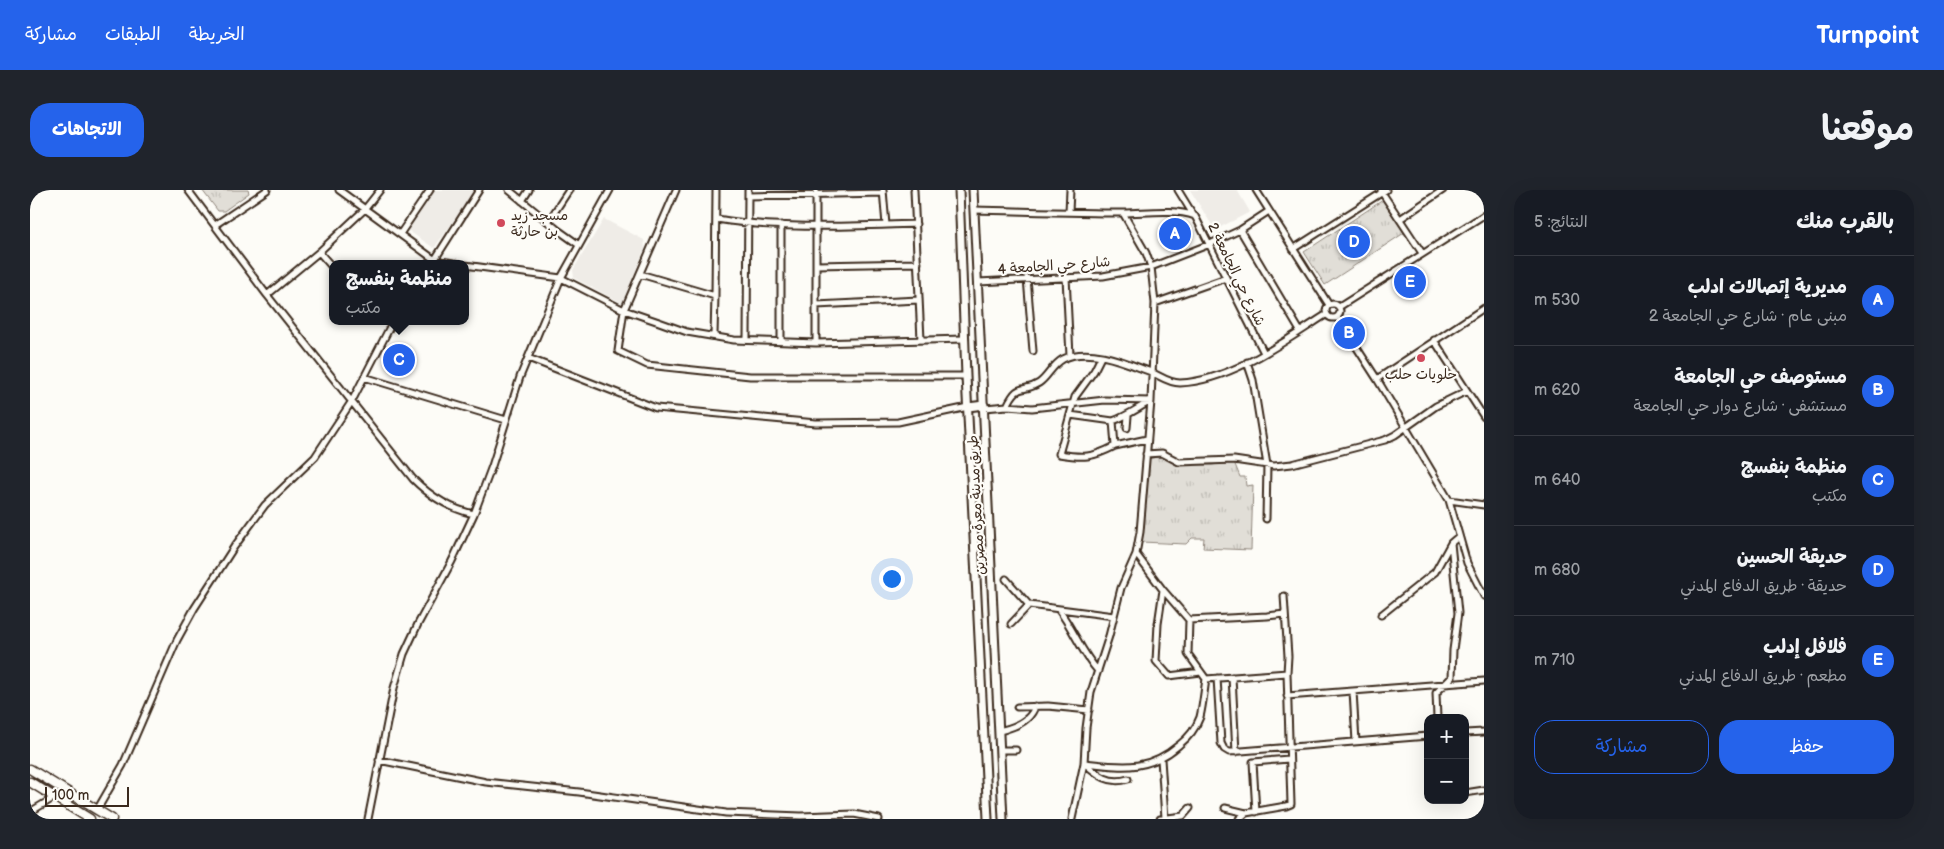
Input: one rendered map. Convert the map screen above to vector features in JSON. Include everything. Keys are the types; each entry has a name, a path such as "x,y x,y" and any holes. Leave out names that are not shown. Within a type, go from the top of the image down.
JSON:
{"main road":[{"name":"طريق مدينة معرة مصرين","path":"960,190 964,339 988,819"},
{"name":"طريق مدينة معرة مصرين","path":"973,190 1003,819"},
{"path":"968,406 984,407"},
{"path":"30,769 112,819"},
{"path":"30,782 81,816 90,819"}],"street":[{"path":"188,190 267,295 420,486 450,506 474,514"},
{"path":"215,225 267,190"},
{"path":"339,190 400,234 432,260"},
{"path":"267,295 319,252 365,209 380,190"},
{"path":"400,234 428,192 422,190"},
{"path":"435,260 479,190"},
{"path":"509,190 579,245"},
{"path":"522,201 529,190"},
{"path":"548,222 569,190"},
{"path":"368,819 394,688 404,654 474,514 528,358 562,278 610,190"},
{"path":"676,190 624,310 618,351 647,365 750,376 966,376"},
{"path":"714,335 716,190"},
{"path":"914,190 921,340"},
{"path":"1069,212 1070,190"},
{"path":"1178,190 1195,216"},
{"path":"1256,190 1329,306"},
{"path":"1400,219 1443,190"},
{"path":"1293,248 1383,191 1422,253"},
{"path":"747,340 748,193 882,192 886,225"},
{"path":"816,193 816,343"},
{"name":"شارع حي الجامعة 2","path":"974,210 1123,213 1174,212 1195,216 1264,353"},
{"name":"شارع حي الجامعة 4","path":"978,282 1027,278 1103,276 1151,267 1240,230 1270,211"},
{"path":"1072,819 1084,763 1091,692 1121,588 1136,554 1140,532 1151,401 1155,303 1151,267 1146,253 1123,213"},
{"path":"1339,308 1484,215"},
{"path":"717,220 748,225 781,226 916,224"},
{"path":"781,226 781,341"},
{"path":"1240,230 1300,331"},
{"path":"319,252 329,263"},
{"path":"816,265 918,262"},
{"path":"469,266 562,278 624,310 687,332 714,335 734,340 816,343 964,339"},
{"path":"640,274 715,296"},
{"path":"1066,277 1070,356"},
{"path":"1027,278 1033,351"},
{"path":"1155,303 1226,278"},
{"path":"816,305 919,300"},
{"path":"1329,306 1335,304 1339,308 1340,313 1337,317"},
{"path":"1329,306 1327,314 1331,318 1337,317"},
{"path":"1377,379 1484,308"},
{"path":"1007,406 1015,392 1038,384 1054,365 1070,356 1101,357 1179,383 1224,372 1247,362 1327,314"},
{"path":"1337,317 1377,379 1449,500 1458,537 1467,563 1484,596"},
{"path":"97,810 123,765 177,640 194,609 234,546 265,505 315,457 352,401 390,325"},
{"path":"1434,340 1484,417"},
{"path":"1101,357 1094,371 1077,393 1059,454 1082,458 1104,452 1115,446 1147,439"},
{"path":"528,358 656,408 816,423 898,422 968,406"},
{"path":"1247,362 1253,380 1267,465 1266,519"},
{"path":"364,377 506,420"},
{"path":"1146,454 1162,452 1179,462 1234,460 1274,466 1292,464 1376,443 1394,435 1436,406 1467,391"},
{"path":"984,407 1007,406 1028,408 1074,403 1127,400 1151,401"},
{"path":"1127,400 1130,414 1127,428"},
{"path":"1070,415 1113,421 1130,414 1151,401"},
{"path":"1113,421 1115,446"},
{"path":"1449,500 1484,505"},
{"path":"1381,615 1435,572 1451,543 1458,537"},
{"path":"1437,714 1436,693 1452,677 1453,673 1452,650 1458,613 1451,543"},
{"path":"1084,763 1126,766 1146,764 1161,759 1187,739 1199,719 1206,679 1188,654 1190,620 1163,590 1136,554"},
{"path":"1006,579 1029,606 1114,616"},
{"path":"1163,590 1158,624 1156,660 1168,676 1201,672"},
{"path":"1226,808 1246,813 1291,804 1286,673 1288,656 1284,596"},
{"path":"1010,624 1029,606"},
{"path":"1057,609 1068,623 1080,647 1098,671"},
{"path":"1190,620 1286,614"},
{"path":"1206,679 1286,673"},
{"path":"1232,677 1236,752"},
{"path":"1217,678 1222,745 1226,751 1236,752 1424,736"},
{"path":"1287,696 1484,681"},
{"path":"1353,691 1356,742"},
{"path":"999,731 1016,726 1033,712 1035,706"},
{"path":"1018,707 1035,706 1088,710"},
{"path":"1469,733 1484,732"},
{"path":"1000,750 1016,750"},
{"path":"1161,759 1163,818 1182,816 1190,808"},
{"path":"379,760 486,782 726,813 801,816 854,814 879,819"},
{"path":"1256,812 1253,762 1289,760"},
{"path":"1084,763 1107,780 1128,779"},
{"path":"1469,792 1484,790"},
{"path":"30,812 55,797"},
{"path":"1239,819 1246,813"}],"shaded area":[{"path":"434,190 476,190 434,248 406,229"},
{"path":"1190,190 1237,190 1250,212 1215,230"},
{"path":"604,219 644,240 645,248 622,303 574,278 573,270"}],"green space":[{"path":"202,190 248,190 249,193 224,211 218,211"},
{"path":"1383,200 1404,233 1325,285 1304,252"},
{"path":"1161,456 1177,464 1212,465 1234,462 1240,477 1245,477 1246,486 1253,485 1251,550 1203,548 1204,538 1192,538 1186,544 1141,542 1147,490 1148,459"}],"place":[{"name":"مسجد زيد بن حارثة","path":"501,223"},
{"name":"مديرية إتصالات ادلب","path":"1175,234"},
{"name":"حديقة الحسين","path":"1354,242"},
{"name":"فلافل إدلب","path":"1410,282"},
{"name":"مستوصف حي الجامعة","path":"1349,333"},
{"name":"حلويات حلب","path":"1421,358"},
{"name":"منظمة بنفسج","path":"399,360"}]}
